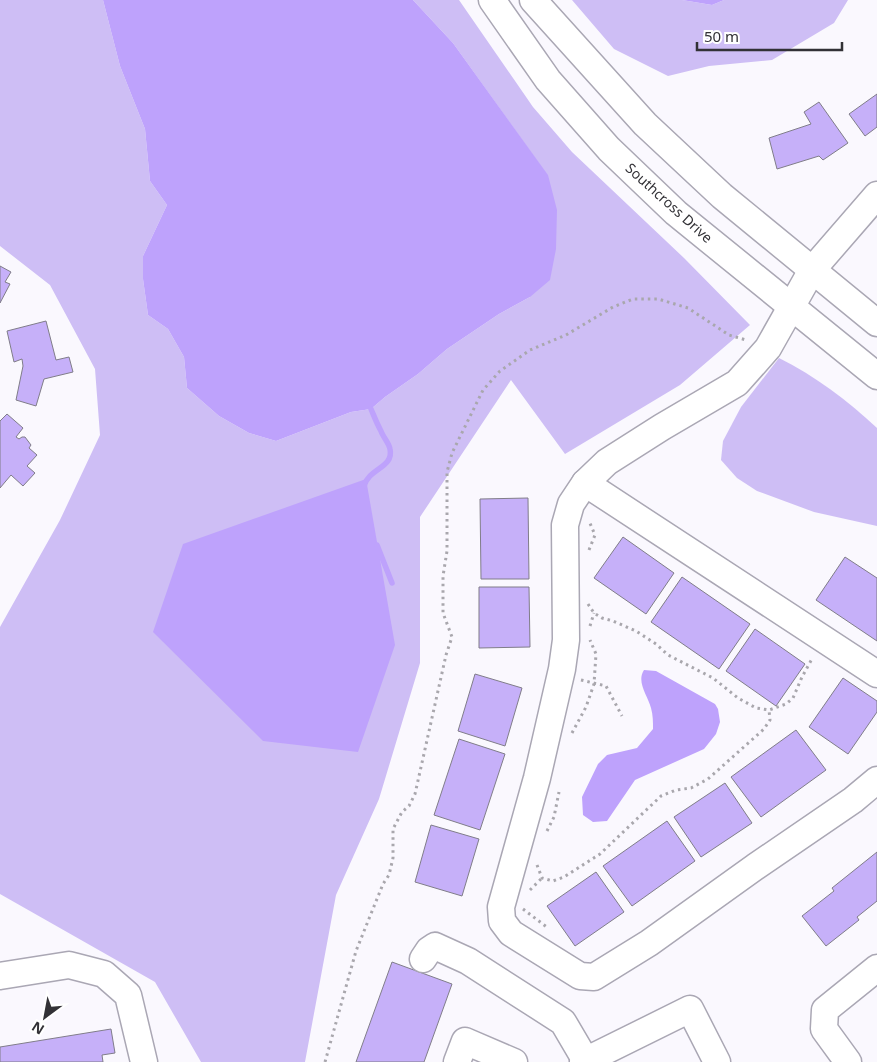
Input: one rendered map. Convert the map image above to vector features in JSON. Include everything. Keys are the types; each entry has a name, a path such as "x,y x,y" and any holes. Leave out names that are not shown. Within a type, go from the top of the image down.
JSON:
{"street":[{"name":"Southcross Drive","path":"492,0 548,80 609,149 676,213 877,376"},
{"path":"533,0 645,124 722,196 877,322"},
{"path":"877,195 812,270 768,348 738,383 662,427 615,458 579,492 565,525 566,640 561,674 538,778 501,907 502,921 511,933 580,976 594,977 648,943 853,800 877,780"},
{"path":"579,492 825,640 877,674"},
{"path":"423,959 429,950 436,946 468,961 563,1022 584,1061 690,1009 717,1062"},
{"path":"0,976 69,965 104,974 128,995 144,1062"},
{"path":"848,1062 824,1029 825,1010 877,968"},
{"path":"457,1062 465,1041 514,1062"}],"path":[{"path":"325,1062 356,951 383,884 389,875 394,858 393,829 402,812 410,806 422,769 446,654 452,638 443,613 443,576 447,551 447,472 452,453 482,390 500,372 530,350 566,335 613,307 633,299 658,299 688,308 729,335 768,348"},
{"path":"579,492 595,535 588,551"},
{"path":"586,601 594,613 636,631 668,654 713,678 738,698 756,708 769,710 786,704 793,698 807,668 825,640"},
{"path":"570,740 586,707 594,684 596,654 590,640 590,624 594,613"},
{"path":"561,674 606,686 622,716"},
{"path":"537,857 536,865 542,878 553,881 564,878 600,854 661,796 676,790 691,788 708,779 764,729 770,720 769,710"},
{"path":"546,834 554,817 560,784"}],"shaded area":[{"path":"0,0 103,0 120,66 145,129 150,181 167,205 143,256 143,279 148,315 168,329 184,357 187,388 219,416 249,433 276,441 351,412 371,409 418,374 447,349 499,314 530,297 548,176 453,43 413,0 459,0 533,107 572,152 684,258 750,325 680,385 565,454 511,380 420,517 420,663 379,799 336,895 305,1062 201,1062 155,982 0,894 0,627 60,520 100,435 95,369 50,285 0,246"},
{"path":"103,0 413,0 453,43 548,175 557,210 556,249 550,280 530,297 499,314 447,349 418,374 371,409 351,412 276,441 249,433 219,416 187,388 184,357 168,329 148,315 143,279 143,256 167,205 150,181 145,129 120,66"},
{"path":"572,0 682,0 712,5 724,0 848,0 834,23 772,60 709,66 668,76 614,49"},
{"path":"682,0 724,0 712,5"},
{"path":"779,358 830,389 877,428 877,526 814,512 757,491 737,478 721,460 723,441 741,407"},
{"path":"366,479 395,645 358,752 263,741 153,632 183,544"},
{"path":"644,670 656,671 715,704 718,709 720,722 716,734 704,749 635,780 607,821 593,822 583,815 582,797 598,764 607,755 637,748 653,729 652,711 641,679"}],"building":[{"path":"877,94 877,127 865,136 849,114"},
{"path":"819,102 848,143 823,160 819,156 777,169 769,138 811,124 804,112"},
{"path":"0,266 11,272 5,282 10,284 0,303"},
{"path":"46,321 56,360 69,357 73,372 44,379 36,406 16,400 23,366 22,359 14,362 7,331"},
{"path":"7,414 23,428 16,437 19,439 25,437 31,445 29,448 37,455 27,466 35,473 23,486 11,475 0,488 0,421"},
{"path":"528,498 529,579 481,579 480,499"},
{"path":"623,537 674,573 646,614 594,578"},
{"path":"845,557 877,578 877,641 816,600"},
{"path":"682,577 750,624 719,669 651,622"},
{"path":"479,587 529,587 530,647 479,648"},
{"path":"755,629 805,664 776,706 726,671"},
{"path":"475,674 522,688 505,746 458,731"},
{"path":"843,678 877,701 877,712 848,754 809,727"},
{"path":"796,730 826,770 761,817 731,777"},
{"path":"459,739 505,754 480,830 434,815"},
{"path":"725,783 752,823 701,857 674,817"},
{"path":"667,821 695,861 632,906 603,866"},
{"path":"431,825 479,839 462,896 415,882"},
{"path":"877,852 877,901 857,917 859,920 826,946 802,916 834,891 832,888"},
{"path":"596,872 624,912 575,946 547,906"},
{"path":"392,962 452,984 424,1062 356,1062"},
{"path":"111,1029 115,1053 102,1055 103,1062 0,1062 0,1047"}],"waterway":[{"path":"364,486 371,475 385,464 390,455 389,447 371,409"},
{"path":"377,545 392,583"}]}
